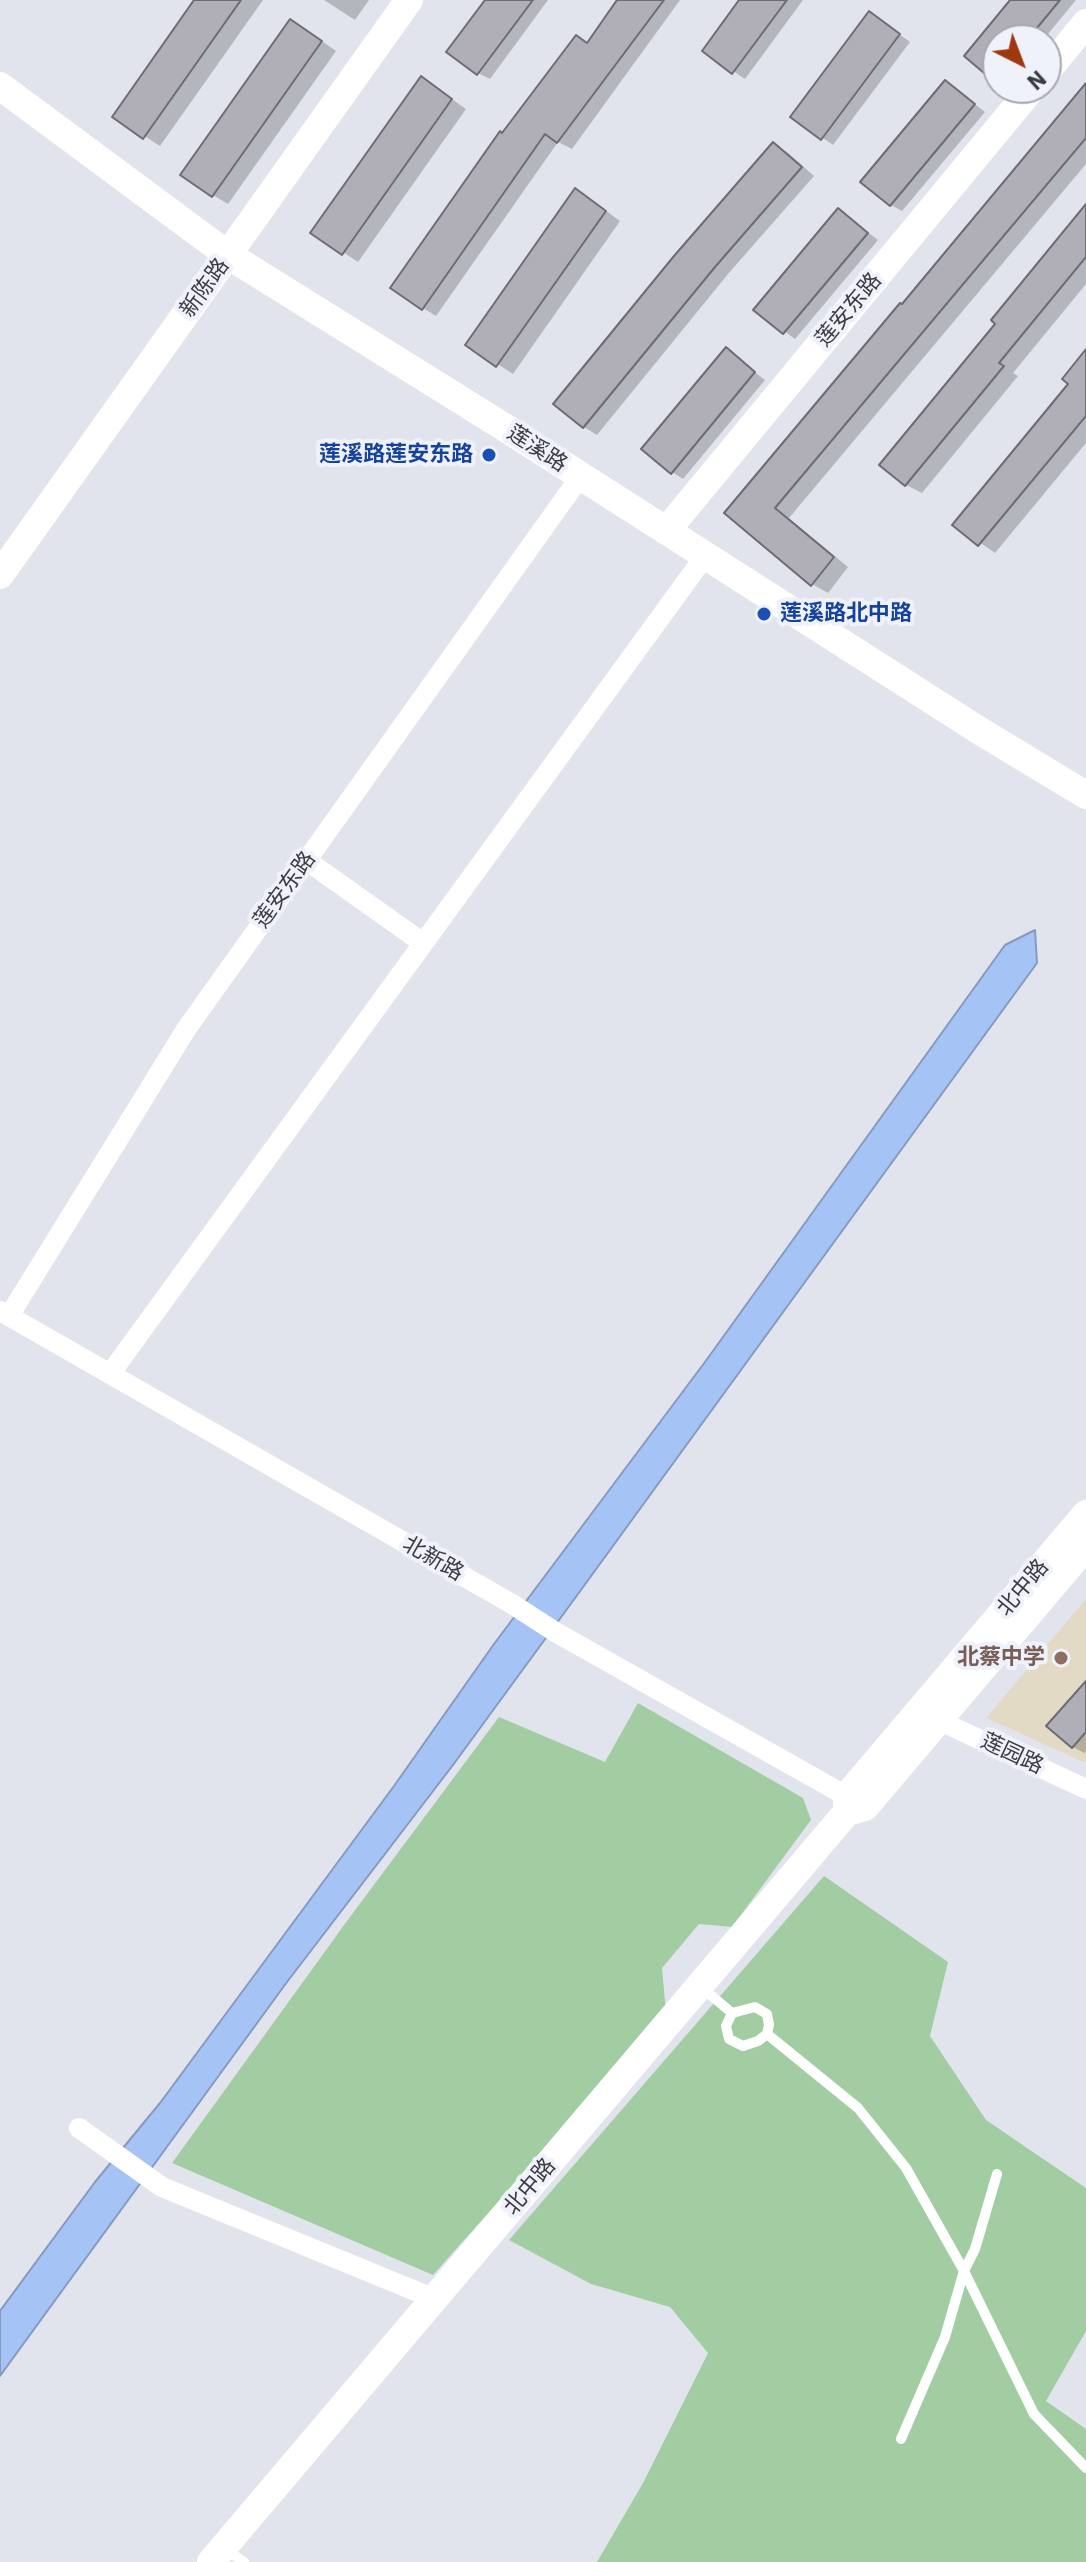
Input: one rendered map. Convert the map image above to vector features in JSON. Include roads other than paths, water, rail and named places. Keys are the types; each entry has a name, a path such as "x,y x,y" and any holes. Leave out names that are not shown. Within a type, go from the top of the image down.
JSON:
{"street":[{"name":"新陈路","path":"0,575 409,0"},
{"path":"1062,52 1086,23"},
{"name":"莲溪路","path":"0,86 228,255 954,715 1086,795"},
{"name":"莲安东路","path":"666,531 1019,104"},
{"name":"莲安东路","path":"4,1314 160,1067 580,477"},
{"path":"110,1374 705,556"},
{"path":"306,860 423,943"},
{"name":"北新路","path":"4,1314 512,1604 853,1805"},
{"name":"北中路","path":"226,2557 435,2299 853,1805 1086,1514"},
{"name":"北中路","path":"853,1805 938,1720 1086,1546"},
{"name":"莲园路","path":"938,1720 1086,1789"},
{"path":"79,2128 148,2179 435,2299"}],"lane":[{"path":"700,1985 732,2013"},
{"path":"732,2013 755,2007 767,2014 767,2034"},
{"path":"732,2013 726,2026 729,2039 743,2046 767,2034"},
{"path":"767,2034 858,2108 906,2168 964,2271 1034,2414 1086,2468"},
{"path":"901,2439 945,2337 997,2174"}],"water":[{"path":"1035,930 1037,963 453,1765 287,1982 0,2376 0,2311 95,2182 160,2103 394,1786 494,1644 705,1362 1005,945"}],"place":[{"name":"莲溪路莲安东路","path":"489,455"},
{"name":"莲溪路北中路","path":"764,614"},
{"name":"北蔡中学","path":"1061,1658"}]}
